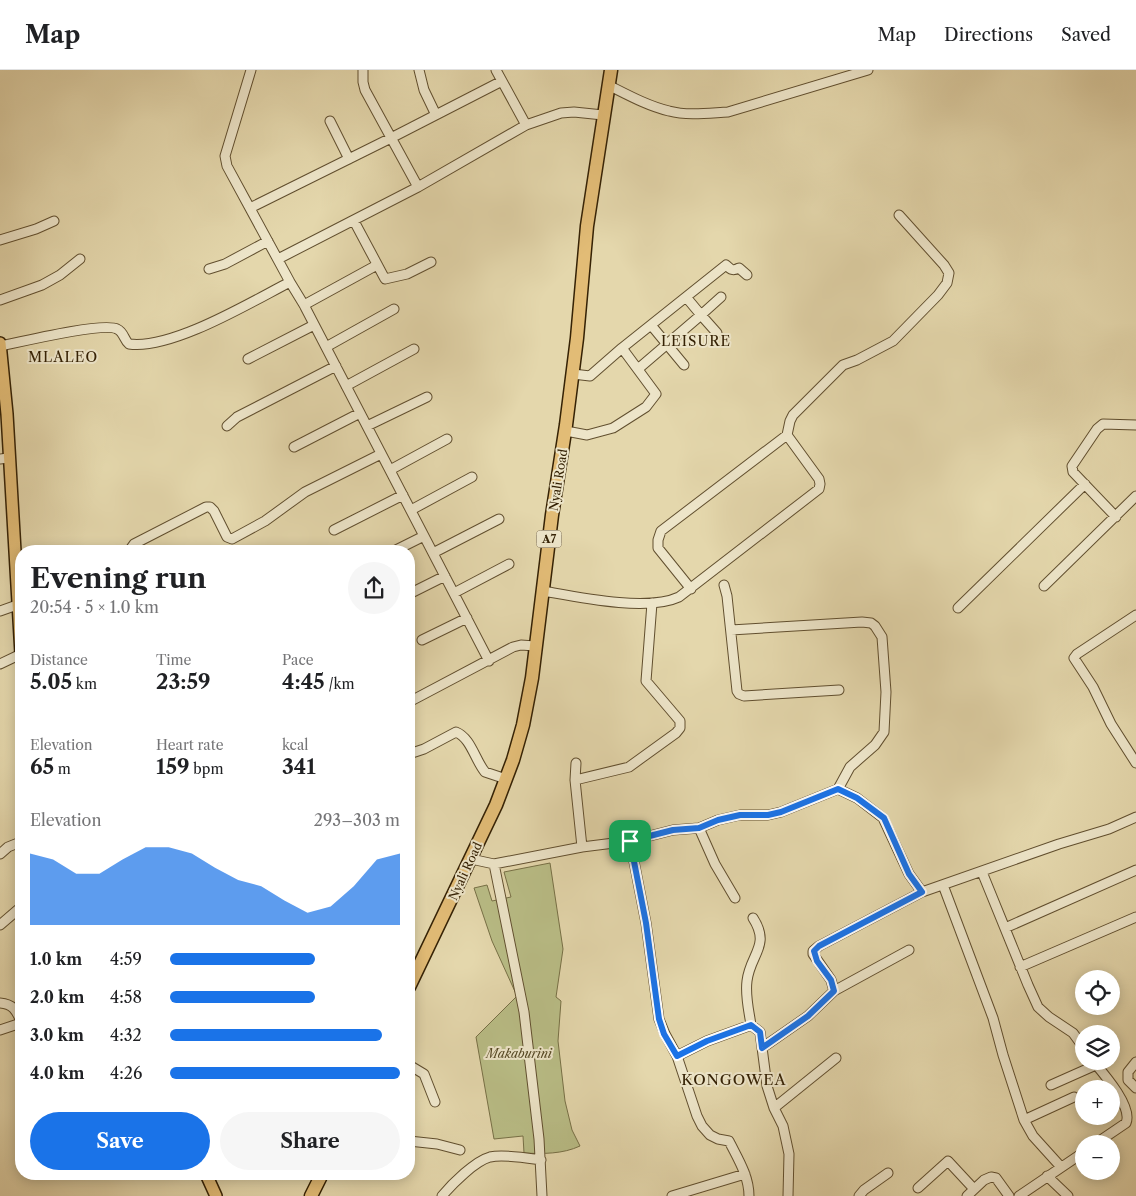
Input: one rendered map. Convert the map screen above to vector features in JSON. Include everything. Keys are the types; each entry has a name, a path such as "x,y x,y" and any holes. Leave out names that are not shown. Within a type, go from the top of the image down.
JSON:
{"highway":[{"name":"Nyali Road","path":"415,975 472,859 496,805 513,760 523,725 566,430 587,226 611,70"},
{"path":"311,1196 319,1180"},
{"path":"316,1196 321,1180"}],"main road":[{"path":"0,344 4,459 15,574"},
{"path":"209,1180 216,1196"}],"street":[{"path":"251,70 225,156 227,166 326,346 489,661"},
{"path":"363,70 362,82 365,90 418,187"},
{"path":"418,70 424,90 436,115"},
{"path":"496,70 526,125"},
{"path":"608,85 638,100 670,112 728,112 868,70"},
{"path":"250,208 502,81"},
{"path":"278,259 418,187 526,125 561,113 603,115"},
{"path":"330,122 349,159"},
{"path":"691,589 658,548 661,531 787,435 793,415 843,365 857,360 893,341 923,312 947,283 949,273 944,265 899,215"},
{"path":"0,240 36,229 54,221"},
{"path":"354,221 376,266 385,279 407,274 431,262"},
{"path":"209,269 225,264 268,241"},
{"path":"0,300 42,285 60,275 80,259"},
{"path":"572,374 590,376 726,265 731,270 739,268 747,275"},
{"path":"304,305 376,266"},
{"path":"0,344 93,329 113,328 120,331 129,344 136,345 164,340 228,315 290,282"},
{"path":"686,297 716,333"},
{"path":"638,369 721,297"},
{"path":"326,346 394,309"},
{"path":"248,359 314,325"},
{"path":"651,325 684,365"},
{"path":"566,430 587,435 613,428 646,407 656,394 622,348"},
{"path":"346,386 414,349"},
{"path":"227,426 237,417 336,366"},
{"path":"368,426 427,397"},
{"path":"294,447 360,412"},
{"path":"1116,517 1073,472 1072,466 1097,429 1103,424 1136,425"},
{"path":"543,590 627,603 652,603 670,602 691,589 819,489 819,480 787,435"},
{"path":"390,470 447,439"},
{"path":"133,545 206,507 214,510 227,537 232,539 265,521 305,492 381,454"},
{"path":"410,510 472,477"},
{"path":"958,608 1085,484"},
{"path":"334,530 403,495"},
{"path":"1044,586 1136,496"},
{"path":"433,553 498,519"},
{"path":"406,545 424,536"},
{"path":"454,593 509,564"},
{"path":"415,591 445,576"},
{"path":"724,585 731,630 736,691 739,694 744,696 840,690"},
{"path":"576,780 629,767 676,733 680,728 680,721 646,681 652,603"},
{"path":"0,611 15,606"},
{"path":"1136,615 1077,654 1074,658 1093,687 1111,724 1136,763"},
{"path":"422,640 467,618"},
{"path":"472,859 494,864 582,847 630,841 673,830 699,828 718,820 740,815 768,815 781,812 838,789 850,767 875,746 884,732 886,692 882,637 879,630 871,623 862,622 731,630"},
{"path":"415,699 513,647 521,645 536,646"},
{"path":"0,664 15,657"},
{"path":"415,752 456,732 462,734 485,772 506,779"},
{"path":"576,763 582,847"},
{"path":"838,789 857,798 884,818 909,874 922,892"},
{"path":"834,991 831,980 817,961 814,951 819,946 922,892 1059,844 1109,829 1136,817"},
{"path":"699,828 715,864 735,898"},
{"path":"630,841 646,923 659,1019 664,1034 677,1056 702,1126 718,1139 729,1141 748,1182 749,1196"},
{"path":"0,854 15,844"},
{"path":"494,864 524,1012 541,1160 542,1196"},
{"path":"1005,928 1136,870"},
{"path":"982,872 1020,967 1038,1006 1049,1017 1075,1036"},
{"path":"943,885 993,1018 1024,1120 1033,1136 1062,1167"},
{"path":"0,925 15,912"},
{"path":"1020,967 1136,917"},
{"path":"752,918 760,932 760,946 752,961 747,982 751,1025 760,1032 767,1086 774,1108 783,1126 789,1154 788,1196"},
{"path":"762,1048 808,1016 834,991 909,950"},
{"path":"0,1003 7,1003 15,1011"},
{"path":"0,1030 15,1024"},
{"path":"677,1056 714,1038 751,1025"},
{"path":"774,1108 836,1058"},
{"path":"1136,1062 1128,1072 1128,1080 1136,1088"},
{"path":"415,1069 424,1074 435,1102"},
{"path":"1051,1085 1081,1070"},
{"path":"1100,1070 1119,1096 1128,1114 1126,1123 1108,1135"},
{"path":"1024,1120 1074,1097"},
{"path":"415,1142 437,1144 460,1150"},
{"path":"442,1196 474,1166 491,1157 541,1160"},
{"path":"1019,1196 1075,1158"},
{"path":"918,1188 948,1161 974,1189"},
{"path":"859,1196 864,1190 888,1173"},
{"path":"672,1196 745,1174"},
{"path":"1047,1176 1068,1196"},
{"path":"967,1196 987,1178 993,1177 1009,1196"}],"green space":[{"name":"Makaburini","path":"550,863 563,949 556,997 561,1001 558,1041 565,1101 572,1130 580,1146 560,1152 524,1153 523,1136 494,1139 476,1037 517,996 492,941 474,888 487,885 492,901 511,897 504,872"}],"district":[{"name":"LEISURE","path":"696,341"},
{"name":"MLALEO","path":"63,357"},
{"name":"KONGOWEA","path":"734,1079"}],"route":[{"path":"838,789 857,798 884,818 909,874 922,892 819,946 813,954 831,980 834,991 808,1016 762,1048 760,1032 751,1025 707,1041 677,1056 664,1034 659,1019 646,923 630,841 673,830 699,828 718,820 740,815 768,815 781,812 838,789"}]}
